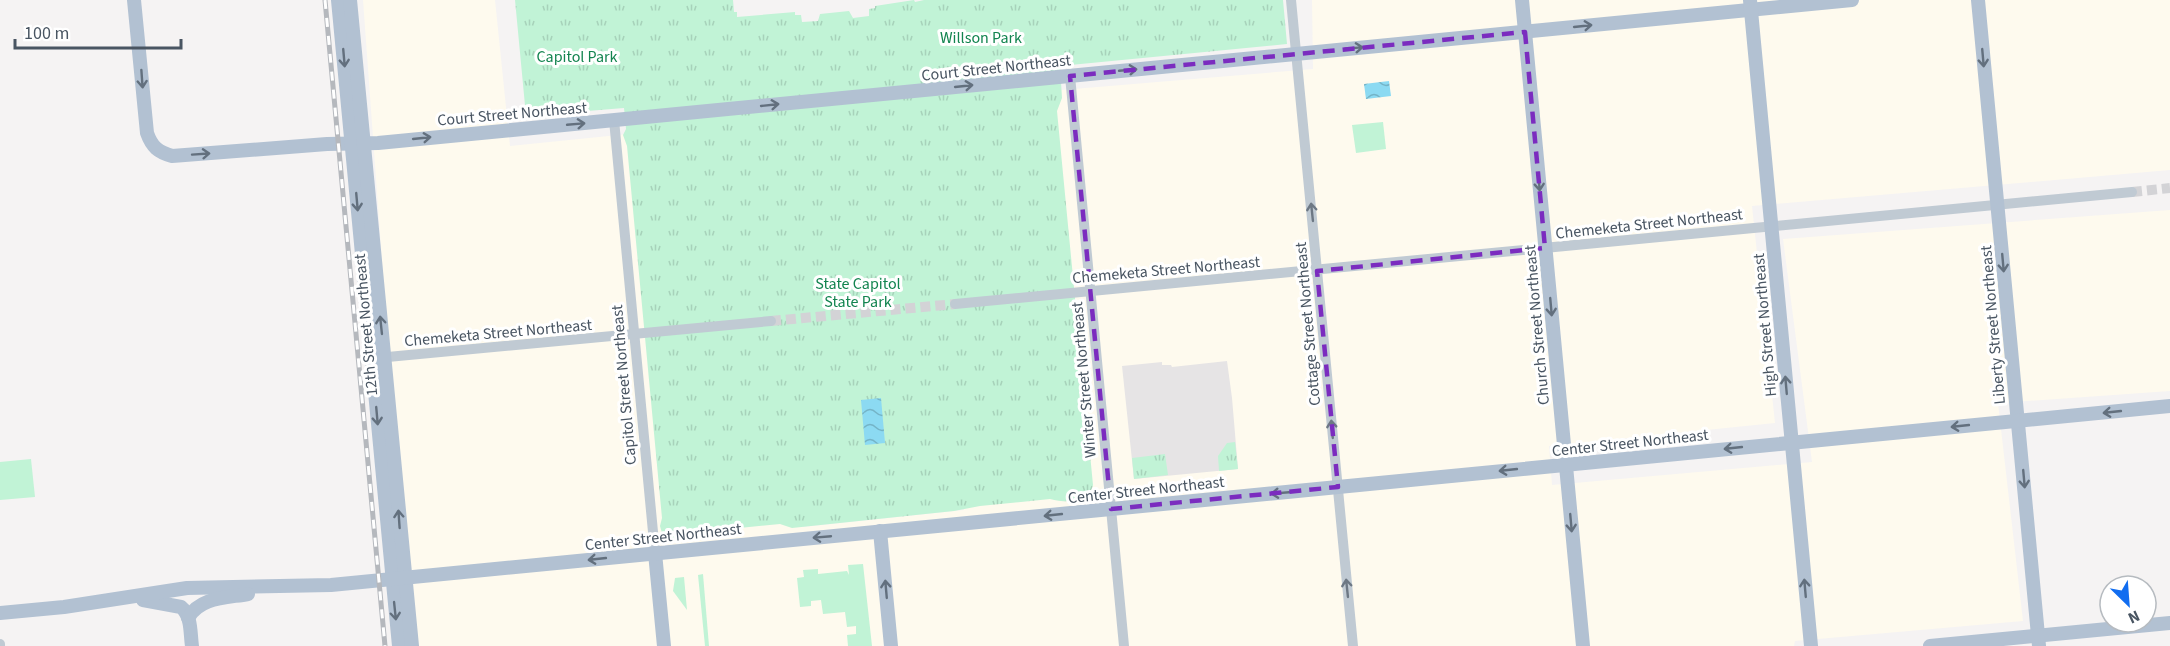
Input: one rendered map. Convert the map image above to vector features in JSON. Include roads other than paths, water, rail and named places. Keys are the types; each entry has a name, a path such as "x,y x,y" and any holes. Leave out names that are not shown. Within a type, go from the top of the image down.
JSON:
{"main road":[{"name":"Court Street Northeast","path":"134,0 144,118 149,140 161,153 172,156 358,143 614,120 1525,32 1750,5 1794,6 1852,0"},
{"name":"12th Street Northeast","path":"338,0 358,143"},
{"name":"12th Street Northeast","path":"350,0 358,143 399,578 412,646"},
{"name":"Church Street Northeast","path":"1522,0 1583,646"},
{"path":"1779,0 1794,6"},
{"name":"Liberty Street Northeast","path":"1978,0 2039,641"},
{"name":"High Street Northeast","path":"1750,5 1811,646"},
{"name":"Center Street Northeast","path":"0,613 64,608 187,588 288,587 399,578 2170,406"},
{"path":"880,531 891,646"},
{"name":"Capitol Street Northeast","path":"655,553 664,646"},
{"name":"12th Street Northeast","path":"399,578 399,646"},
{"path":"192,646 188,618 193,609 206,601 288,587"},
{"name":"Center Street Northeast","path":"126,597 181,607 186,611 188,618"},
{"path":"1930,646 2039,641 2170,623"}],"street":[{"name":"Cottage Street Northeast","path":"1291,0 1353,646"},
{"name":"Winter Street Northeast","path":"1070,76 1124,646"},
{"name":"Capitol Street Northeast","path":"614,120 655,553"},
{"name":"Chemeketa Street Northeast","path":"955,304 2132,192"},
{"name":"Chemeketa Street Northeast","path":"378,358 771,321"}],"water":[{"path":"1389,81 1391,96 1366,99 1364,84"},
{"path":"881,398 885,443 865,445 861,400"}],"tunnel":[{"path":"2132,192 2170,188"},
{"path":"771,321 955,304"}],"railway":[{"path":"325,0 385,646"}],"park label":[{"name":"Willson Park","path":"981,37"},
{"name":"Capitol Park","path":"577,56"},
{"name":"State Capitol State Park","path":"858,292"}]}
